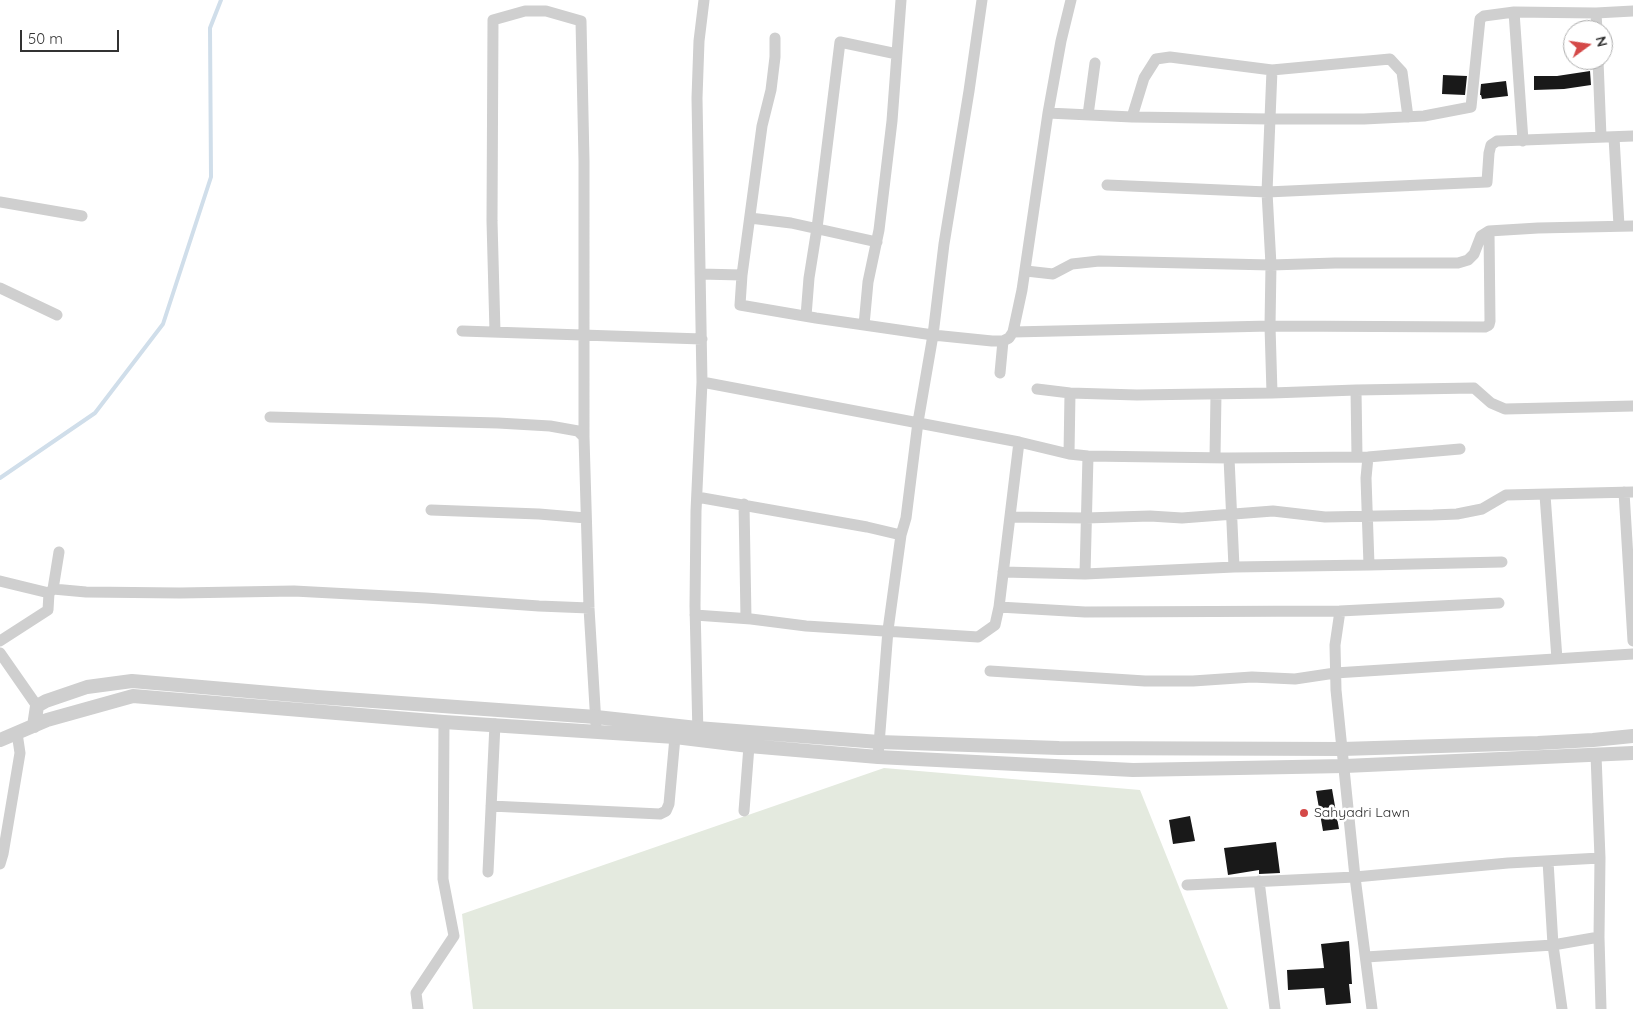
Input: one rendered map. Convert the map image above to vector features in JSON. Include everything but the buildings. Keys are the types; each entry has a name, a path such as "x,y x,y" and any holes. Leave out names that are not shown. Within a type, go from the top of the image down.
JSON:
{"street":[{"path":"698,733 695,615 702,339 697,98 699,41 704,0"},
{"path":"864,325 868,282 877,242 892,121 901,0"},
{"path":"878,757 888,630 901,536 906,518 918,422 933,335 944,244 982,0"},
{"path":"775,38 771,90 762,126 742,275 740,305 933,335 1003,341 1009,338 1013,332 1026,271 1035,192 1048,113 1061,41 1071,0"},
{"path":"495,332 492,221 493,20 525,11 546,11 581,21 584,162 584,437 589,608 596,724"},
{"path":"1048,113 1132,117 1270,119 1364,119 1424,116 1471,107 1480,19 1484,16 1514,12 1596,13 1633,11"},
{"path":"1514,12 1523,140"},
{"path":"1596,13 1596,20"},
{"path":"806,316 808,278 817,228 840,42 897,54"},
{"path":"1132,117 1144,78 1156,59 1170,57 1272,70 1390,59 1402,72 1408,117"},
{"path":"1088,115 1095,63"},
{"path":"1272,70 1267,192 1271,265 1272,394"},
{"path":"1598,70 1601,137"},
{"path":"1107,185 1267,192 1487,182 1489,153 1491,146 1497,141 1633,136"},
{"path":"1614,137 1619,226"},
{"path":"0,202 82,216"},
{"path":"750,218 817,228 877,242"},
{"path":"1026,271 1053,274 1072,264 1099,261 1271,265 1355,262 1458,263 1468,260 1474,254 1480,236 1489,231 1633,226"},
{"path":"1013,332 1270,326 1485,327 1489,325 1490,321 1489,231"},
{"path":"700,274 742,275"},
{"path":"0,288 57,315"},
{"path":"462,332 702,339"},
{"path":"1000,373 1003,341"},
{"path":"702,382 918,422 1069,454 1088,456 1363,457 1460,450"},
{"path":"1037,389 1137,395 1272,394 1356,390 1474,388 1491,403 1506,409 1633,406"},
{"path":"1356,390 1366,478 1369,565"},
{"path":"1069,454 1070,392"},
{"path":"1214,457 1216,394"},
{"path":"270,417 524,424 578,431 584,437"},
{"path":"695,615 746,618 806,626 978,637 995,625 999,606 1019,442"},
{"path":"1085,574 1088,456"},
{"path":"1229,458 1234,567"},
{"path":"1010,518 1141,516 1182,518 1274,511 1325,517 1457,514 1482,509 1506,495 1629,492 1633,641"},
{"path":"1545,495 1557,659"},
{"path":"697,497 867,527 901,536"},
{"path":"744,504 746,618"},
{"path":"432,510 539,514 586,518"},
{"path":"0,641 48,610 59,552"},
{"path":"1003,572 1085,574 1234,567 1502,562"},
{"path":"0,580 51,591 294,592 589,608"},
{"path":"999,606 1085,612 1340,611 1499,603"},
{"path":"1340,611 1335,645 1335,674 1372,1009"},
{"path":"0,653 37,706 34,726"},
{"path":"990,671 1144,681 1193,681 1252,677 1294,679 1335,674 1633,654"},
{"path":"37,706 87,687 132,681 698,733 879,742 1059,748 1342,749 1538,743 1633,736"},
{"path":"0,740 47,720 134,696 444,722 596,724 676,737 698,733 749,746 878,757 1133,770 1345,766 1633,753"},
{"path":"418,1009 416,993 454,936 444,879 444,722"},
{"path":"488,872 495,724"},
{"path":"0,864 20,753 18,733"},
{"path":"491,806 660,814 666,811 669,804 676,737"},
{"path":"744,811 749,746"},
{"path":"1596,755 1600,858 1599,937 1602,1009"},
{"path":"1187,885 1356,877 1600,858"},
{"path":"1548,861 1553,945 1562,1009"},
{"path":"1259,881 1275,1009"},
{"path":"1366,957 1498,947 1553,945 1599,937"}],"shaded area":[{"path":"884,768 1140,790 1228,1009 473,1009 462,914"}],"waterway":[{"path":"0,478 95,413 163,324 211,177 210,28 221,0"}],"place":[{"name":"Sahyadri Lawn","path":"1304,813"}]}
